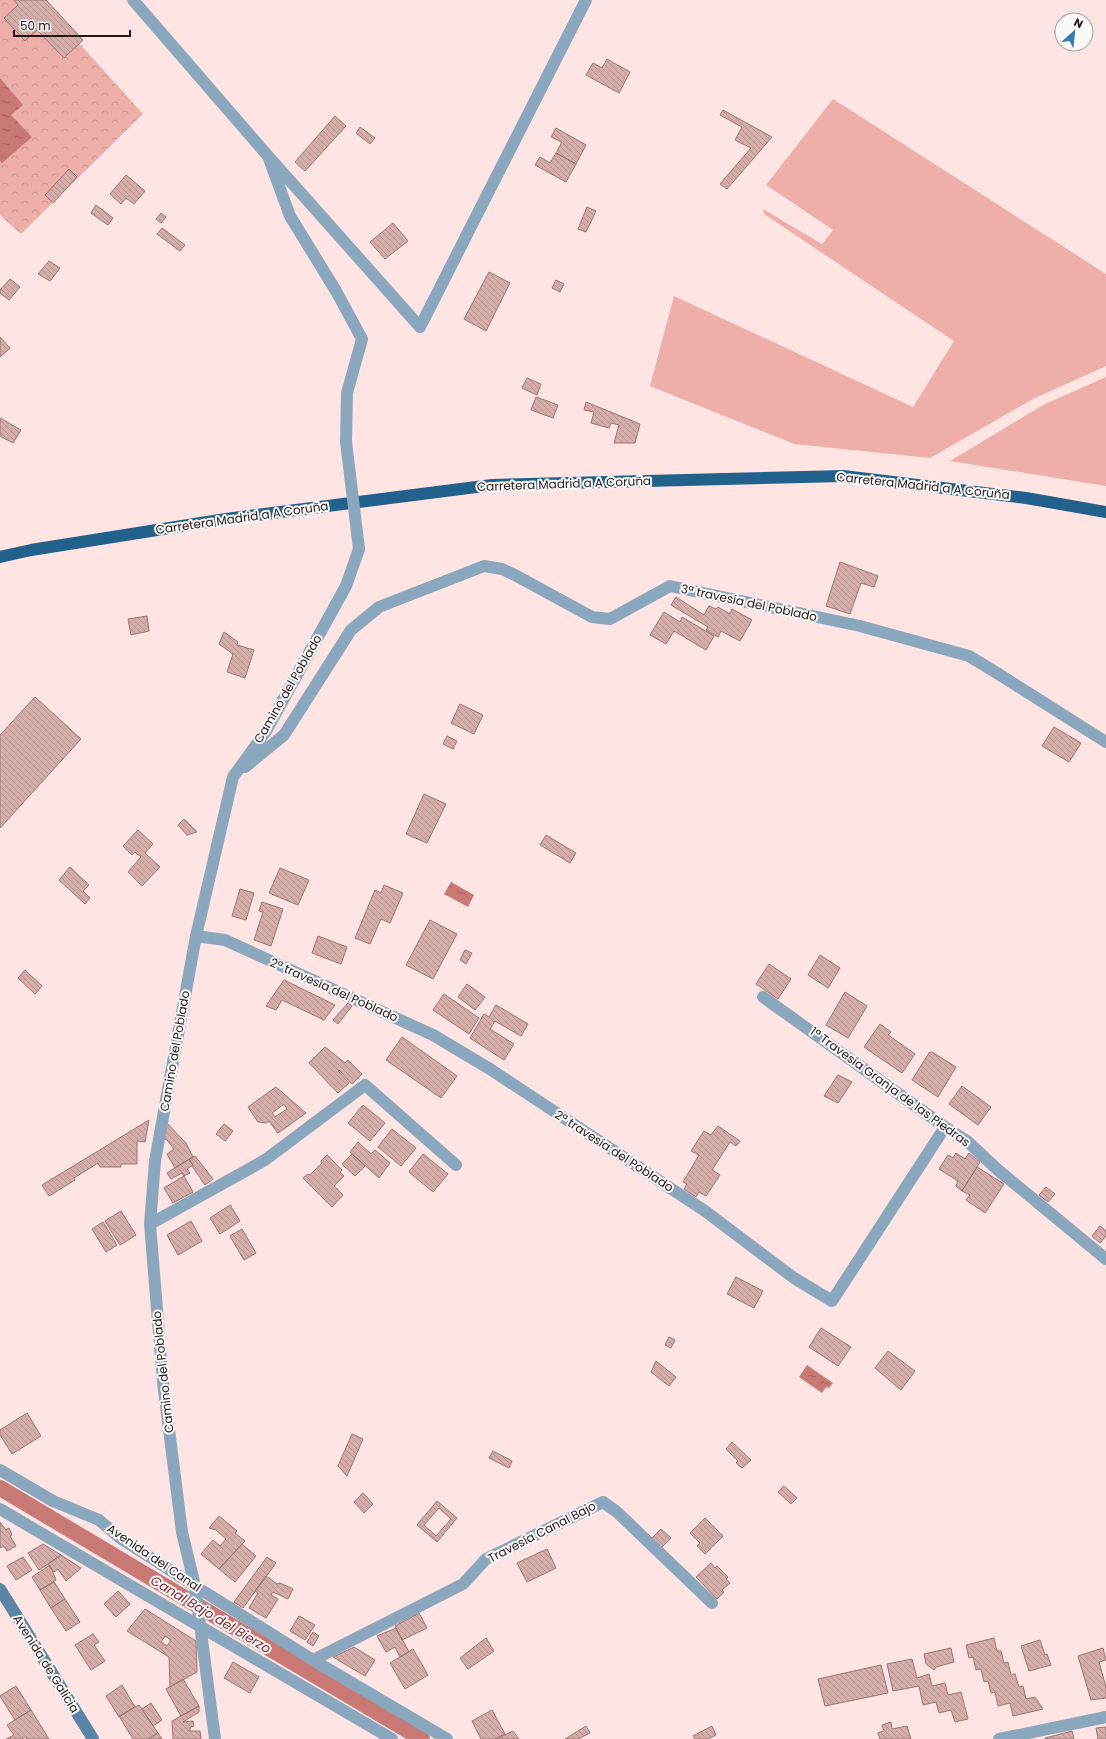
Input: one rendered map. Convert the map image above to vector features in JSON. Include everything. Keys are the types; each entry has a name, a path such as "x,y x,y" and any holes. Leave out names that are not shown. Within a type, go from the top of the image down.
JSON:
{"highway":[{"name":"Carretera Madrid a A Coruña","path":"0,558 31,550 226,519 492,485 843,476 1026,498 1106,512"},
{"path":"0,554 31,550"}],"main road":[{"name":"Avenida de Galicia","path":"0,1589 93,1739"}],"street":[{"path":"134,0 268,156 420,327 586,0"},
{"name":"Camino del Poblado","path":"215,1739 195,1586 182,1532 163,1382 150,1224 155,1161 196,936 233,777 266,731 346,586 359,549 346,442 347,393 362,339 336,291 290,216 268,156"},
{"name":"3ª travesía del Poblado","path":"233,777 284,735 351,630 378,607 434,584 484,566 502,569 513,574 592,617 610,619 670,586 868,628 969,656 1106,742"},
{"name":"2ª travesía del Poblado","path":"196,936 225,940 433,1035 490,1069 706,1211 794,1278 832,1301 945,1127"},
{"name":"1ª Travesía Granja de las Piedras","path":"763,997 945,1127 967,1141 998,1170 1106,1259"},
{"path":"150,1224 265,1160 365,1085 456,1165"},
{"name":"Avenida del Canal","path":"0,1470 53,1501 99,1520 120,1538 195,1586 313,1660 448,1739"},
{"name":"Travesía Canal Bajo","path":"313,1660 463,1584 486,1559 602,1502 617,1512 712,1603"},
{"path":"0,1509 392,1739"},
{"path":"999,1739 1106,1717"}],"green space":[{"path":"0,0 40,0 143,114 21,234 0,215"},
{"path":"833,99 1106,274 1106,366 1033,399 930,458 794,444 650,386 674,296 913,407 954,341 764,214 763,209 822,244 833,230 766,185"},
{"path":"1106,377 1106,486 950,461 1043,405"}],"water":[{"path":"0,78 23,105 11,115 32,137 2,163 0,161"},
{"path":"451,882 474,895 468,907 444,894"},
{"path":"807,1365 833,1383 829,1388 826,1387 822,1393 799,1377"}],"building":[{"path":"14,0 46,0 83,40 64,58 37,30 25,41 4,18 18,5"},
{"path":"607,59 630,72 619,93 586,75 593,63 602,68"},
{"path":"723,110 772,137 727,189 720,184 751,148 735,140 742,127 720,115"},
{"path":"335,116 346,126 305,171 295,162"},
{"path":"360,127 375,138 370,144 356,133"},
{"path":"556,128 586,145 576,164 556,153 562,142 551,137"},
{"path":"556,153 576,164 566,182 535,165 540,157 550,163"},
{"path":"69,169 77,177 53,203 45,195"},
{"path":"126,175 145,191 134,204 126,198 121,204 110,194"},
{"path":"96,205 113,218 108,225 91,213"},
{"path":"587,207 596,211 586,232 578,229"},
{"path":"161,213 166,217 161,223 156,219"},
{"path":"393,223 408,241 385,259 370,242"},
{"path":"162,228 185,245 180,251 157,234"},
{"path":"49,261 60,268 50,281 38,274"},
{"path":"489,272 510,283 486,331 464,319"},
{"path":"10,279 20,287 9,300 0,293 0,290"},
{"path":"556,280 564,284 560,292 552,288"},
{"path":"0,337 10,348 0,357"},
{"path":"527,378 541,384 537,395 522,388"},
{"path":"536,397 558,405 553,418 531,410"},
{"path":"586,402 640,424 635,443 614,443 619,425 611,423 609,428 591,423 594,412 584,410"},
{"path":"0,418 21,430 13,443 0,436"},
{"path":"840,562 878,576 874,587 861,583 850,614 826,606"},
{"path":"676,597 704,615 709,606 716,609 718,607 730,614 732,609 752,620 740,641 721,631 718,637 706,630 708,627 671,605"},
{"path":"664,612 680,622 682,617 714,636 706,650 674,631 666,644 650,635"},
{"path":"147,616 149,631 131,635 128,619"},
{"path":"224,632 238,642 237,645 254,650 245,678 227,672 233,654 219,644"},
{"path":"35,697 81,739 0,828 0,735"},
{"path":"460,704 483,715 474,734 451,723"},
{"path":"1054,727 1081,743 1069,762 1042,746"},
{"path":"447,736 457,741 453,749 443,744"},
{"path":"424,794 446,804 427,843 406,834"},
{"path":"184,819 197,832 187,835 178,825"},
{"path":"138,830 153,844 145,853 160,867 142,886 128,872 141,857 135,852 132,855 123,846"},
{"path":"546,835 576,853 570,863 540,845"},
{"path":"70,867 89,885 83,891 90,898 85,904 59,880"},
{"path":"280,868 309,880 298,905 269,893"},
{"path":"384,885 403,893 390,923 381,919 370,944 355,938 375,890 381,893"},
{"path":"240,889 254,893 246,920 232,916"},
{"path":"262,902 283,909 271,946 254,940 263,912 259,911"},
{"path":"430,920 457,934 433,979 406,965"},
{"path":"318,936 347,947 341,964 312,953"},
{"path":"465,950 472,953 466,964 460,960"},
{"path":"820,955 840,968 828,988 808,975"},
{"path":"769,964 791,979 778,999 756,984"},
{"path":"25,970 42,986 35,994 18,978"},
{"path":"284,980 335,1005 324,1020 282,1000 276,1010 266,1006"},
{"path":"467,984 485,997 475,1010 458,997"},
{"path":"845,992 867,1006 848,1038 826,1025"},
{"path":"444,994 479,1018 469,1034 433,1010"},
{"path":"348,1003 352,1006 338,1024 333,1020"},
{"path":"496,1005 528,1024 521,1036 495,1021 490,1029 514,1044 504,1060 470,1038 484,1014 489,1017"},
{"path":"880,1024 891,1032 888,1035 915,1054 902,1073 864,1047"},
{"path":"402,1037 457,1076 441,1098 386,1060"},
{"path":"325,1047 345,1063 348,1060 362,1074 352,1084 339,1070 338,1071 349,1083 338,1093 309,1063"},
{"path":"932,1052 956,1067 938,1097 912,1080 929,1053"},
{"path":"838,1075 852,1082 838,1103 824,1096"},
{"path":"962,1086 991,1107 978,1125 949,1104"},
{"path":"276,1087 306,1113 278,1133 269,1121 266,1123 258,1122 248,1107","holes":["284,1104 287,1109 275,1117 272,1113"]},
{"path":"363,1105 385,1123 370,1141 348,1123"},
{"path":"149,1120 145,1142 137,1141 137,1164 121,1164 121,1167 100,1167 98,1163 74,1178 75,1180 49,1196 42,1185"},
{"path":"165,1121 186,1143 193,1157 175,1168 167,1154 174,1149 167,1140 162,1138"},
{"path":"224,1124 233,1131 225,1141 216,1134"},
{"path":"718,1126 740,1141 736,1146 730,1142 712,1170 720,1175 706,1196 699,1192 696,1197 684,1189 687,1184 683,1182 699,1155 691,1151 704,1131 711,1135"},
{"path":"392,1129 416,1148 401,1166 378,1147"},
{"path":"358,1142 371,1154 375,1150 390,1163 379,1178 350,1152"},
{"path":"956,1153 965,1159 969,1153 980,1162 962,1191 956,1186 958,1181 939,1169 948,1155 953,1158"},
{"path":"352,1154 365,1166 355,1176 342,1164"},
{"path":"423,1154 448,1174 433,1192 409,1172"},
{"path":"327,1155 342,1170 340,1172 344,1176 334,1186 343,1195 332,1207 303,1178 308,1174 310,1175 322,1163 321,1161"},
{"path":"195,1156 213,1179 205,1185 189,1159"},
{"path":"189,1159 193,1165 187,1169 190,1173 184,1176 182,1173 171,1179 167,1173"},
{"path":"977,1167 1004,1184 985,1213 966,1200 970,1195 962,1191"},
{"path":"184,1176 193,1192 173,1203 164,1188"},
{"path":"1046,1187 1055,1194 1048,1202 1039,1195"},
{"path":"230,1205 240,1221 220,1234 210,1218"},
{"path":"121,1211 136,1235 120,1245 105,1221"},
{"path":"191,1221 202,1241 178,1255 167,1235"},
{"path":"103,1222 117,1245 106,1252 92,1229"},
{"path":"1100,1226 1106,1231 1106,1236 1100,1243 1092,1236"},
{"path":"242,1229 256,1253 244,1260 230,1236"},
{"path":"736,1277 763,1291 754,1308 727,1294"},
{"path":"821,1328 851,1347 838,1366 809,1347"},
{"path":"669,1337 675,1340 671,1348 665,1345"},
{"path":"888,1351 915,1371 901,1390 875,1368"},
{"path":"656,1361 676,1377 669,1386 651,1372"},
{"path":"27,1413 41,1436 12,1454 0,1435 0,1430"},
{"path":"352,1434 363,1439 347,1476 338,1466"},
{"path":"732,1442 751,1460 742,1468 736,1463 738,1461 726,1449"},
{"path":"493,1451 512,1461 509,1468 489,1458"},
{"path":"784,1486 797,1498 791,1504 778,1492"},
{"path":"363,1493 373,1504 364,1513 354,1502"},
{"path":"437,1501 457,1518 437,1542 417,1525","holes":["439,1508 451,1519 436,1536 424,1525"]},
{"path":"219,1516 237,1531 235,1533 245,1541 219,1569 201,1554 213,1540 220,1546 226,1539 216,1530 209,1528"},
{"path":"705,1518 723,1536 705,1554 697,1546 700,1543 690,1533"},
{"path":"0,1522 6,1530 9,1528 12,1535 10,1536 16,1546 7,1551 4,1546 0,1548"},
{"path":"661,1529 671,1538 660,1549 651,1539"},
{"path":"43,1544 61,1555 39,1570 28,1553"},
{"path":"242,1544 256,1556 235,1582 219,1569"},
{"path":"547,1549 556,1568 527,1582 517,1563"},
{"path":"61,1555 81,1568 66,1581 58,1569 54,1572 48,1564"},
{"path":"23,1557 32,1570 16,1580 7,1566"},
{"path":"267,1557 276,1563 243,1608 234,1602"},
{"path":"711,1563 715,1568 717,1566 728,1577 726,1579 730,1583 722,1590 724,1592 717,1599 696,1577"},
{"path":"50,1565 56,1580 40,1590 32,1577"},
{"path":"266,1576 277,1584 280,1583 293,1589 288,1599 273,1592 271,1595 278,1599 266,1618 249,1608 258,1593 255,1591"},
{"path":"54,1582 65,1599 51,1608 40,1590"},
{"path":"118,1591 130,1604 116,1617 104,1604"},
{"path":"65,1599 80,1622 66,1631 51,1608"},
{"path":"145,1609 196,1641 197,1672 170,1687 169,1657 127,1631","holes":["165,1636 171,1640 167,1646 161,1642"]},
{"path":"419,1613 427,1628 402,1640 395,1626"},
{"path":"299,1616 315,1625 305,1640 290,1631"},
{"path":"396,1628 409,1652 400,1657 395,1647 386,1652 377,1636"},
{"path":"313,1632 319,1636 313,1646 307,1642"},
{"path":"93,1634 99,1642 94,1645 105,1661 91,1670 75,1645"},
{"path":"486,1638 494,1651 468,1669 460,1658"},
{"path":"994,1638 997,1651 1001,1651 1004,1663 1008,1662 1011,1675 1015,1674 1019,1687 1023,1686 1026,1699 1035,1697 1043,1709 1013,1716 1010,1703 998,1706 995,1692 991,1693 988,1681 984,1682 981,1669 976,1670 973,1657 969,1658 966,1645"},
{"path":"1040,1640 1045,1655 1047,1654 1051,1665 1029,1671 1021,1646"},
{"path":"354,1647 375,1660 365,1676 333,1657"},
{"path":"951,1648 954,1662 936,1667 934,1670 926,1664 924,1654"},
{"path":"1103,1648 1106,1660 1099,1662 1106,1687 1106,1698 1091,1700 1078,1656"},
{"path":"413,1649 428,1675 405,1689 390,1663"},
{"path":"912,1659 917,1678 929,1674 932,1686 945,1683 948,1695 961,1692 968,1719 955,1722 951,1710 939,1713 936,1702 923,1705 919,1686 893,1691 887,1664"},
{"path":"233,1662 259,1677 250,1693 224,1678"},
{"path":"881,1665 888,1693 825,1706 818,1679"},
{"path":"183,1679 199,1706 181,1716 166,1689"},
{"path":"122,1685 135,1707 119,1717 106,1696"},
{"path":"16,1686 31,1710 15,1720 0,1696"},
{"path":"151,1703 162,1720 153,1726 142,1709"},
{"path":"139,1705 158,1733 148,1739 133,1739 119,1716"},
{"path":"199,1706 199,1712 183,1722 193,1721 194,1726 190,1727 190,1731 200,1731 201,1739 173,1739 172,1721"},
{"path":"31,1710 49,1739 27,1739 26,1737 21,1739 6,1739 14,1735 7,1725"},
{"path":"492,1710 505,1734 495,1739 481,1739 472,1721"},
{"path":"891,1722 892,1729 907,1726 911,1739 880,1739 878,1733 884,1731 882,1725"},
{"path":"586,1726 590,1733 578,1739 565,1739"},
{"path":"712,1726 716,1735 708,1739 695,1739 693,1736"},
{"path":"1106,1727 1106,1739 1098,1739 1096,1728"},
{"path":"513,1731 519,1739 495,1739 502,1736"},
{"path":"1072,1731 1074,1739 1045,1739 1045,1738"},
{"path":"158,1733 162,1739 148,1739"}],"waterway":[{"name":"Canal Bajo del Bierzo","path":"0,1488 422,1739"}]}
